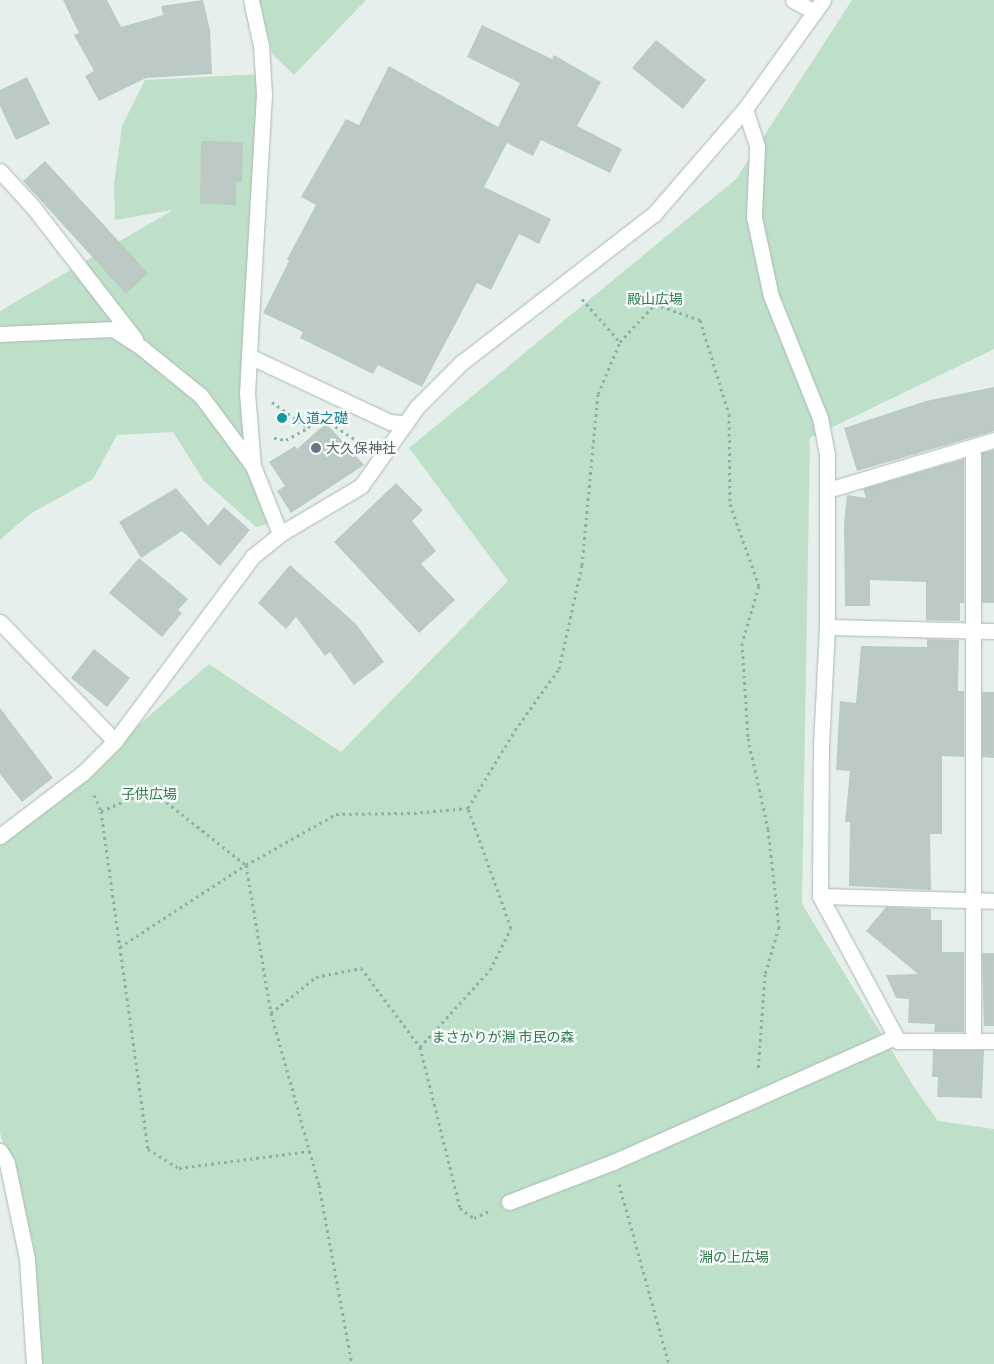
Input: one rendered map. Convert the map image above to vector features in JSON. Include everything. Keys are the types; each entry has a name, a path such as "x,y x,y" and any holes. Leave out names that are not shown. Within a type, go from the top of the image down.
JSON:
{"street":[{"path":"250,0 261,46 264,94 247,393 252,434 253,466"},
{"path":"0,836 84,772 115,741 252,557 280,534 361,486 417,407 461,363 654,214 745,109 819,6 793,0"},
{"path":"745,109 757,147 754,217 771,296 820,418 827,455 827,628 821,744 820,896 898,1041 994,1041"},
{"path":"0,170 33,207 142,348"},
{"path":"0,334 113,329 142,348 201,396 253,466 280,534"},
{"path":"250,356 390,422 406,423"},
{"path":"828,490 973,448 994,440"},
{"path":"973,448 973,1041"},
{"path":"0,622 115,741"},
{"path":"827,628 994,631"},
{"path":"820,896 994,901"},
{"path":"509,1202 613,1162 896,1037"},
{"path":"0,1151 7,1163 27,1259 34,1364"}],"path":[{"path":"566,281 620,342"},
{"path":"468,808 515,730 559,669 582,565 598,394 620,342 655,304 700,320 729,414 730,504 759,586 742,643 747,728 768,829 779,927 764,974 757,1069 768,1094"},
{"path":"252,434 286,440 308,428"},
{"path":"84,772 101,811 148,1149 179,1168 310,1151"},
{"path":"101,811 151,790 246,865 271,1013 310,1151 341,1297 352,1364"},
{"path":"120,947 246,865 336,814 414,813 468,808"},
{"path":"420,1047 490,970 511,928 468,808"},
{"path":"271,1013 316,977 361,968 420,1047 460,1208 474,1218 509,1202"},
{"path":"613,1162 669,1364"}],"green space":[{"path":"259,0 366,0 294,75 272,54"},
{"name":"まさかりが淵 市民の森","path":"852,0 994,0 994,349 810,438 802,904 914,1087 938,1121 994,1129 994,1364 42,1364 33,1243 0,1133 0,836 84,772 209,664 341,752 508,581 409,448 736,179"},
{"path":"263,74 249,356 253,466 275,522 256,527 204,481 173,432 117,435 93,479 30,514 0,540 0,311 173,210 115,220 114,184 122,126 145,80"}],"building":[{"path":"63,0 107,0 121,27 163,15 161,6 203,0 210,30 212,74 146,78 99,101 85,76 94,71 74,35 79,33"},
{"path":"482,25 552,59 554,55 601,82 577,126 622,149 610,173 541,140 533,156 507,143 484,187 551,219 539,244 519,234 491,290 477,283 422,387 378,365 373,374 300,338 303,332 263,313 289,261 287,259 316,205 301,197 346,119 359,125 389,66 498,127 520,83 467,57"},
{"path":"656,40 706,80 683,109 632,68"},
{"path":"27,77 50,124 16,140 0,106 0,90"},
{"path":"201,141 243,142 242,182 236,182 236,205 200,204"},
{"path":"45,161 148,273 126,294 23,181"},
{"path":"994,387 994,431 857,471 844,428 926,401"},
{"path":"326,423 364,465 291,513 277,491 285,486 269,462 295,446 297,449"},
{"path":"994,450 994,603 982,603 982,453"},
{"path":"964,459 964,603 960,603 960,621 926,620 926,582 870,580 870,606 845,606 844,524 847,495 866,498 863,489"},
{"path":"396,483 423,510 412,521 436,551 421,564 455,600 419,633 334,542"},
{"path":"176,488 208,526 224,507 250,530 220,566 182,531 141,558 119,522"},
{"path":"139,558 188,599 178,610 182,613 162,637 109,593"},
{"path":"290,565 356,624 384,662 354,685 330,652 325,656 296,617 286,629 258,603"},
{"path":"927,639 959,640 958,691 964,691 964,757 942,756 942,834 930,834 931,890 849,886 850,822 845,822 850,771 836,770 840,701 856,703 861,646 927,647"},
{"path":"94,649 130,678 107,707 71,678"},
{"path":"982,692 994,692 994,758 982,757"},
{"path":"0,708 53,778 22,802 0,774"},
{"path":"886,907 931,909 931,920 942,920 942,952 964,952 964,1032 934,1032 935,1024 908,1023 909,999 896,998 886,975 918,974 866,931"},
{"path":"982,953 994,953 994,1026 984,1026 984,1032"},
{"path":"933,1050 984,1050 982,1098 937,1097 938,1077 932,1077"}],"place":[{"name":"人道之礎","path":"282,418"},
{"name":"大久保神社","path":"316,448"}],"park label":[{"name":"殿山広場","path":"655,299"},
{"name":"子供広場","path":"149,794"},
{"name":"淵の上広場","path":"734,1257"}]}
